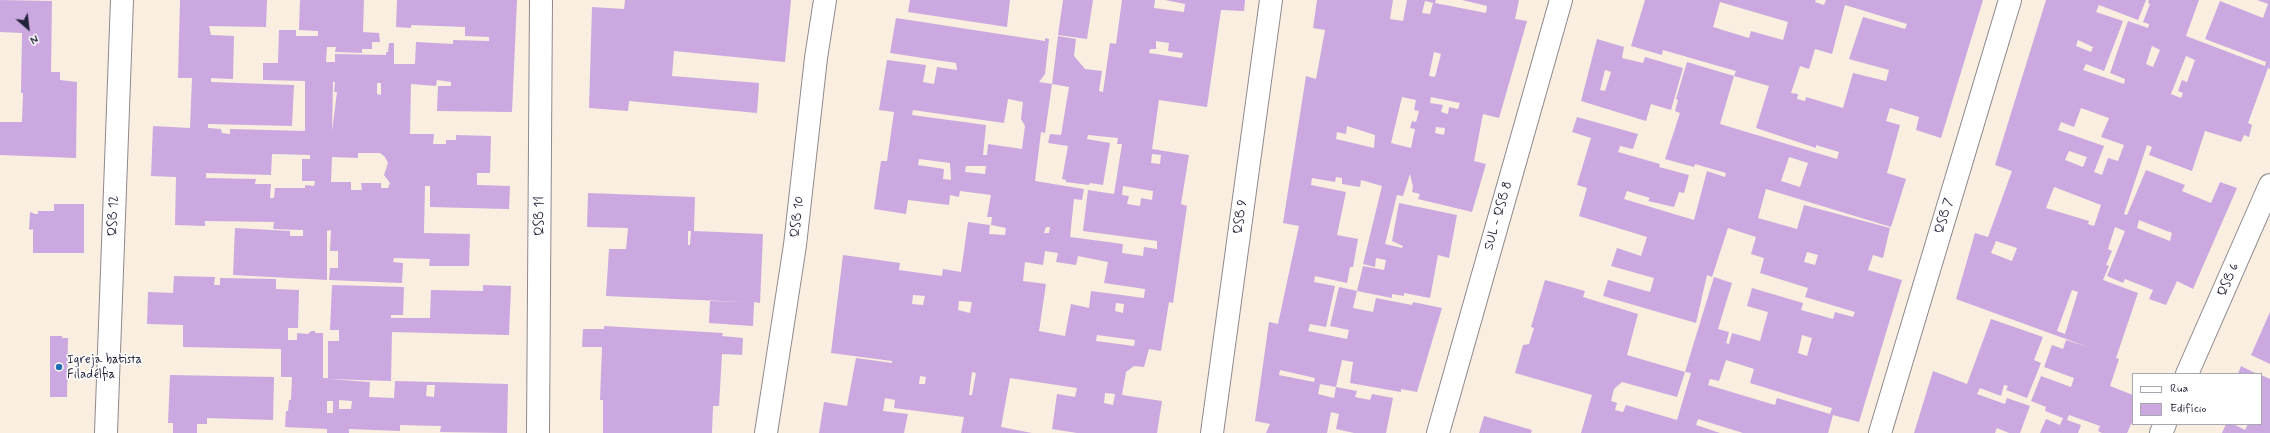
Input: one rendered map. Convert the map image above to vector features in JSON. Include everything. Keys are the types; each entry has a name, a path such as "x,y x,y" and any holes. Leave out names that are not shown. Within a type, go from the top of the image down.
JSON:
{"street":[{"name":"QSB 12","path":"106,433 122,0"},
{"name":"QSB 11","path":"538,433 541,0"},
{"name":"QSB 10","path":"766,433 794,245 816,58 825,0"},
{"name":"QSB 9","path":"1212,433 1271,0"},
{"name":"SUL - QSB 8","path":"1438,433 1561,0"},
{"name":"QSB 7","path":"1880,433 2010,0"},
{"name":"QSB 6","path":"2187,373 2270,185"}],"building":[{"path":"0,0 52,1 51,72 60,72 60,80 77,82 76,158 0,155 0,122 22,122 23,93 21,93 22,33 0,32"},
{"path":"180,0 267,0 266,27 209,26 211,35 234,36 233,79 211,78 211,82 294,85 292,126 208,124 208,128 221,129 222,133 230,134 230,129 305,131 305,81 263,80 263,63 278,63 279,30 296,30 296,36 318,36 318,31 299,30 300,0 364,0 363,32 379,33 380,42 372,42 372,49 362,49 362,53 335,52 336,47 327,47 326,62 335,62 335,54 386,55 386,52 388,52 389,43 394,43 394,64 415,64 416,42 453,44 453,40 489,41 489,37 465,36 465,27 411,25 411,28 396,27 397,0 517,0 512,112 437,111 438,86 451,86 451,82 437,80 436,86 411,84 410,134 434,134 433,144 446,144 446,140 456,140 456,135 491,136 490,173 477,173 477,185 510,186 509,209 430,207 430,186 425,186 424,233 470,234 469,266 429,266 430,259 394,258 393,262 403,263 402,283 329,280 330,268 338,268 338,251 330,251 331,230 327,231 327,280 233,275 235,228 290,231 290,236 303,236 303,230 273,229 274,222 205,221 205,226 175,225 176,177 151,176 153,126 190,128 192,78 178,78","holes":["333,82 335,82 334,92 337,92 332,132","377,83 381,83 381,95 377,94","358,153 380,153 385,157 388,163 384,175 390,183 388,188 381,188 381,183 361,183 362,190 351,190 351,182 331,182 332,157 358,158","272,154 310,155 310,159 302,159 302,181 315,181 314,186 305,185 305,188 275,188 274,198 270,198 271,184 255,184 256,179 206,178 206,173 271,175"]},
{"path":"625,0 791,0 785,62 674,51 672,76 759,83 757,113 629,101 628,111 589,108 592,7 624,9"},
{"path":"910,0 1010,0 1007,27 908,12"},
{"path":"1063,0 1093,0 1087,39 1058,35"},
{"path":"1122,0 1155,0 1154,8 1184,12 1185,4 1165,0 1245,0 1244,11 1221,10 1207,107 1159,100 1152,149 1189,155 1181,204 1187,206 1173,303 1169,302 1161,351 1149,349 1144,367 1134,366 1126,372 1122,395 1162,401 1157,433 1077,433 1052,429 1057,394 1075,397 1077,388 1010,378 1001,427 1032,433 961,433 964,417 894,408 895,400 885,398 883,411 908,414 904,433 819,433 824,402 847,406 856,358 892,363 892,361 831,353 843,255 900,263 899,270 942,276 943,269 961,272 968,222 990,225 989,234 1005,235 1006,228 991,225 992,217 987,217 991,195 960,191 959,197 950,195 949,205 908,200 906,214 874,209 881,161 887,161 894,112 879,110 887,60 926,65 923,82 934,84 937,67 957,70 956,63 890,53 896,18 1045,41 1045,38 1049,39 1045,74 1039,82 1052,84 1058,36 1076,39 1074,56 1085,69 1102,71 1099,91 1103,92 1110,43 1116,44","holes":["1156,41 1169,43 1168,51 1183,53 1182,58 1149,53 1150,49 1156,49","1052,84 1069,87 1061,135 1050,134 1048,143 1068,146 1062,179 1066,180 1066,182 1103,185 1110,143 1087,139 1088,135 1118,138 1117,144 1122,144 1114,194 1088,190 1083,231 1157,241 1157,249 1144,247 1143,256 1122,253 1123,244 1070,237 1074,199 1082,200 1084,189 1035,181 1041,132 1045,133","1008,99 1023,102 1021,119 1025,126 1022,149 988,144 987,155 983,155 986,125 912,115 913,110 1004,123","1152,154 1161,155 1160,164 1151,163","919,159 950,163 951,180 943,179 944,169 918,165","966,166 986,166 985,174 965,172","1123,186 1153,191 1152,200 1141,198 1140,206 1127,204 1129,196 1122,195","1046,227 1050,227 1049,233 1044,233","1045,251 1058,253 1056,262 1076,265 1078,256 1108,262 1104,283 1145,289 1144,298 1091,291 1089,308 1071,304 1065,336 1039,331 1046,284 1023,281 1025,262 1043,265","913,295 925,296 923,305 912,304","959,301 972,302 970,313 958,310","1116,303 1124,304 1123,313 1115,311","1097,335 1135,340 1134,346 1096,341","972,372 976,373 972,395 969,395","920,376 926,377 925,384 919,384","1105,393 1115,394 1113,405 1104,403"]},
{"path":"1317,0 1393,0 1390,19 1403,21 1407,0 1436,0 1435,3 1486,13 1487,6 1462,0 1519,0 1515,19 1527,21 1499,118 1483,114 1474,161 1486,164 1472,212 1418,199 1420,194 1412,192 1413,187 1410,174 1403,196 1397,195 1385,244 1402,248 1403,246 1392,241 1399,203 1457,215 1449,258 1438,255 1430,298 1404,293 1404,296 1392,294 1392,298 1357,291 1353,308 1373,312 1376,298 1412,305 1413,302 1442,308 1417,392 1401,389 1401,392 1350,383 1353,362 1342,360 1336,387 1357,391 1355,397 1370,400 1372,394 1393,398 1386,433 1354,433 1336,429 1339,414 1331,412 1327,433 1266,433 1270,424 1255,421 1269,322 1278,324 1299,226 1283,223 1306,76 1316,79 1325,30 1313,28","holes":["1425,1 1433,3 1430,14 1422,13","1434,52 1441,54 1435,77 1429,76","1402,97 1416,100 1414,110 1419,111 1416,122 1412,121 1410,128 1415,129 1411,148 1391,143","1431,97 1460,103 1458,109 1449,107 1448,114 1441,112 1443,105 1430,103","1347,126 1375,135 1374,148 1336,139 1337,132 1346,134","1436,127 1445,128 1444,135 1435,133","1336,177 1342,178 1342,184 1360,187 1361,180 1382,186 1363,264 1375,267 1376,258 1386,260 1384,270 1363,266 1357,291 1339,287 1330,326 1349,330 1347,339 1308,331 1310,324 1326,327 1335,286 1314,282 1315,276 1347,283 1350,267 1353,267 1358,239 1337,235 1346,192 1311,185 1312,178 1335,182","1280,370 1315,378 1314,382 1279,375","1320,384 1336,387 1334,398 1318,394"]},
{"path":"1645,0 1816,0 1815,2 1824,5 1826,0 1983,0 1941,138 1916,130 1919,117 1890,108 1886,121 1900,125 1887,173 1906,179 1891,227 1766,189 1758,218 1797,229 1804,205 1890,228 1883,258 1873,255 1868,270 1902,280 1859,422 1833,415 1828,433 1743,433 1698,419 1696,425 1720,433 1581,433 1592,395 1515,373 1523,345 1529,344 1534,328 1531,327 1545,280 1585,291 1583,297 1638,314 1627,355 1685,372 1714,277 1732,283 1718,329 1729,332 1726,343 1729,344 1732,333 1760,341 1768,312 1747,306 1752,288 1803,303 1801,310 1833,319 1835,312 1853,317 1855,312 1805,297 1808,288 1760,273 1764,258 1751,254 1756,237 1728,228 1712,277 1707,275 1696,323 1603,296 1608,280 1650,292 1654,278 1611,266 1617,248 1641,256 1647,237 1579,216 1587,188 1577,185 1591,138 1572,132 1577,117 1638,134 1633,149 1620,146 1618,152 1660,164 1659,167 1689,175 1684,193 1679,192 1674,207 1648,201 1650,198 1627,191 1624,199 1694,220 1707,171 1725,177 1726,173 1695,164 1694,167 1665,159 1680,113 1675,111 1678,100 1676,99 1687,62 1734,76 1736,71 1663,50 1662,55 1631,46","holes":["1720,2 1788,22 1783,40 1751,31 1749,38 1713,27","1845,5 1907,24 1905,29 1863,17 1849,59 1889,70 1886,81 1853,73 1843,108 1806,97 1805,101 1797,99 1798,94 1791,93 1800,66 1809,69 1815,49 1832,54","1734,76 1769,86 1756,128 1816,148 1816,145 1839,152 1837,159 1720,124","1789,157 1808,163 1800,187 1781,181","1807,252 1818,255 1815,265 1804,262","1802,335 1812,338 1807,356 1798,353","1726,360 1754,369 1750,383 1832,408 1830,414 1777,398 1775,405 1708,385 1710,379 1719,381","1685,372 1691,373 1677,420 1626,405 1623,412 1615,410 1617,403 1611,401 1614,389 1622,382 1677,397"]},
{"path":"2046,0 2146,0 2138,20 2099,5 2096,12 2123,21 2104,71 2086,64 2083,70 2124,84 2125,79 2110,73 2128,21 2148,28 2149,24 2143,22 2150,4 2148,3 2149,0 2199,0 2186,36 2265,66 2266,62 2205,39 2220,1 2263,18 2268,4 2257,0 2270,0 2270,69 2268,68 2248,123 2252,125 2249,137 2244,135 2241,142 2205,131 2192,171 2149,155 2152,147 2147,145 2124,214 2127,215 2146,170 2185,185 2182,191 2211,203 2220,182 2237,188 2193,289 2177,281 2166,305 2149,299 2153,290 2125,279 2123,283 2107,276 2125,231 2115,227 2108,249 2112,251 2106,265 2109,266 2103,280 2138,293 2116,358 2119,359 2110,386 2132,395 2132,422 2127,433 2102,433 2098,431 2100,426 2069,415 2067,420 2081,425 2078,433 2040,433 2046,419 2060,425 2063,418 2045,411 2046,407 2031,401 2041,376 2071,387 2074,378 2044,367 2052,345 2063,349 2066,340 2088,347 1956,299 1975,233 1988,237 2012,171 1995,165","holes":["2078,40 2093,47 2091,52 2076,46","2152,46 2160,50 2153,67 2146,64","2186,56 2195,60 2187,82 2182,80 2178,91 2183,93 2181,98 2171,94","2081,108 2109,118 2101,137 2124,145 2118,161 2108,158 2102,175 2094,172 2104,146 2058,130 2061,122 2074,127","2069,151 2087,157 2083,167 2065,160","2054,187 2101,205 2094,226 2088,224 2089,221 2046,208","2139,220 2172,233 2170,241 2137,228","1996,241 2017,248 2012,261 1991,253","2072,290 2078,292 2065,334 2057,331"]},
{"path":"1597,39 1624,47 1622,58 1643,63 1645,57 1683,68 1671,110 1651,104 1646,121 1581,101","holes":["1605,70 1611,72 1605,91 1600,90"]},
{"path":"588,193 695,197 694,231 763,234 760,303 754,302 753,326 709,323 710,301 746,302 606,296 609,249 626,249 628,228 587,227","holes":["688,231 691,231 690,245 688,245"]},
{"path":"54,204 84,204 84,253 33,253 33,229 29,230 30,212 38,214 38,211 54,211"},
{"path":"174,276 215,277 214,285 220,285 220,278 276,279 276,289 299,290 298,328 288,328 288,340 297,340 297,333 308,334 311,331 315,331 315,333 323,333 323,378 328,378 328,341 339,341 339,330 330,330 332,285 404,287 403,315 391,315 391,318 430,318 431,290 483,291 483,285 511,286 509,335 392,332 391,381 328,379 370,382 369,397 394,398 395,381 508,384 507,433 440,432 441,426 400,425 400,431 349,429 349,433 327,433 327,429 285,427 286,411 288,411 289,400 291,400 292,377 281,377 281,349 183,347 183,325 147,324 148,292 173,293","holes":["427,385 435,385 434,397 426,396","339,400 352,401 351,409 339,409","327,401 333,401 333,413 327,413"]},
{"path":"2270,312 2270,364 2251,355"},
{"path":"1991,319 2043,337 2034,360 2041,363 2027,398 2006,390 2008,386 2004,385 2001,396 1980,388 1977,394 2005,404 2007,398 2030,406 2020,433 2009,433 1997,428 1995,433 1914,433 1933,371 1967,384"},
{"path":"604,326 723,333 722,336 743,338 742,355 722,354 719,406 713,406 712,433 603,433 603,400 600,400 602,347 582,347 583,329 604,329"},
{"name":"Igreja batista Filadélfia","path":"50,336 62,336 62,338 68,338 67,397 50,397"},
{"path":"2241,366 2256,373 2238,373"},
{"path":"170,375 274,377 273,420 207,418 207,424 197,424 197,433 173,433 173,423 168,423"},
{"path":"2262,375 2270,379 2270,433 2222,433 2226,425 2235,425 2245,430 2248,425 2262,425"},
{"path":"1484,416 1532,430 1531,433 1479,433"}],"place":[{"name":"Igreja batista Filadélfia","path":"59,367"}]}
